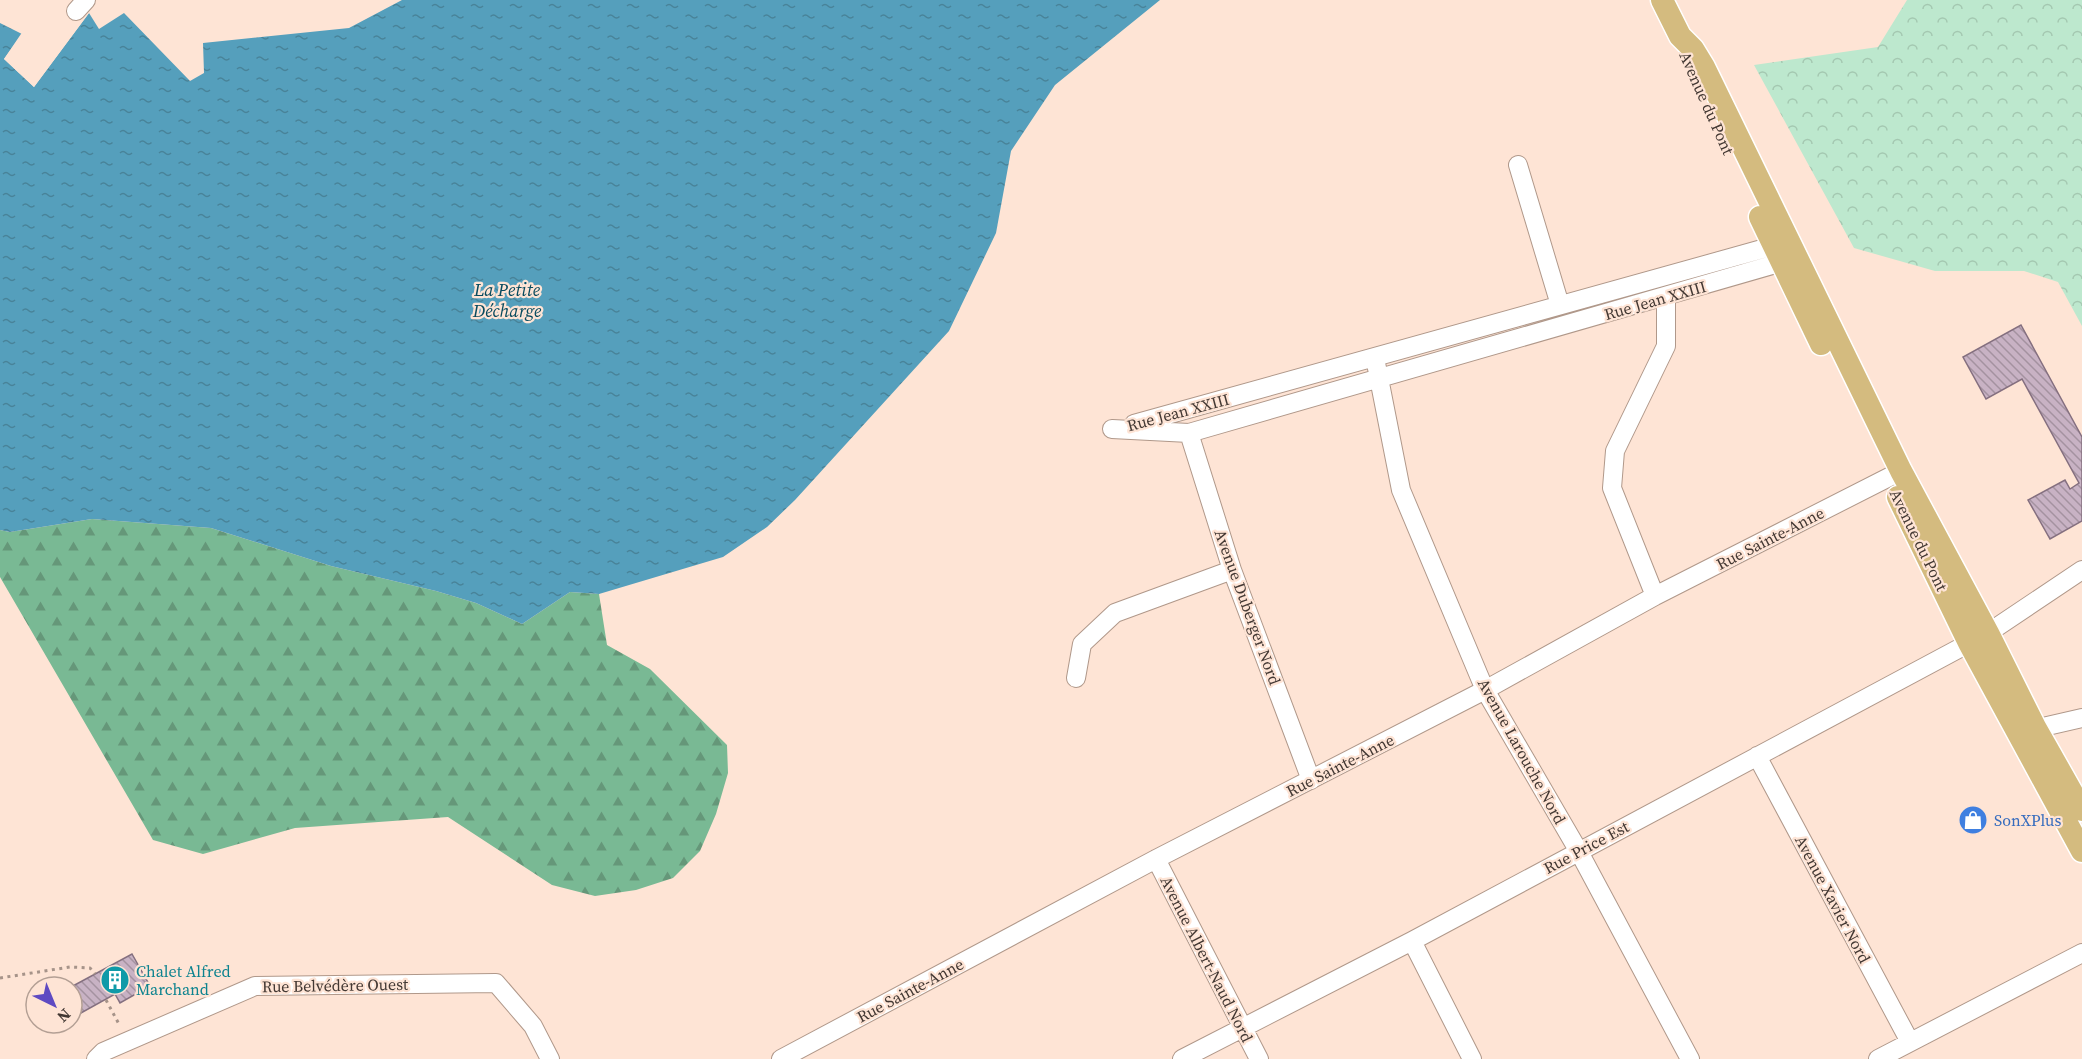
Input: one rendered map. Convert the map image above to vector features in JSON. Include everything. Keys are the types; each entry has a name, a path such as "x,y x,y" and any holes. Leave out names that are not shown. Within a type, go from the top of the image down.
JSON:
{"main road":[{"name":"Avenue du Pont","path":"1662,0 1680,36 1693,49 1704,67 1784,252 1894,475 2027,730 2082,851"},
{"name":"Avenue du Pont","path":"2027,730 2082,810"}],"street":[{"path":"1518,165 1560,305"},
{"name":"Rue Jean XXIII","path":"1784,252 1666,297 1189,433 1112,429 1560,305 1784,252"},
{"path":"1655,596 1612,488 1615,451 1666,346 1666,297"},
{"name":"Avenue Larouche Nord","path":"1375,358 1381,379 1401,490 1485,690 1578,850 1690,1059"},
{"name":"Avenue Duberger Nord","path":"1189,433 1232,570 1311,780"},
{"name":"Rue Sainte-Anne","path":"780,1059 1156,859 1485,690 1655,596 1894,475"},
{"path":"1077,678 1082,644 1115,613 1232,570"},
{"name":"Rue Price Est","path":"1182,1059 1412,941 1578,850 1979,638 2082,570"},
{"path":"2027,730 2082,718"},
{"name":"Avenue Xavier Nord","path":"1757,756 1910,1042"},
{"name":"Avenue Albert-Naud Nord","path":"1156,859 1259,1059"},
{"path":"1412,941 1472,1059"},
{"path":"1878,1059 2082,953"},
{"name":"Rue Belvédère Ouest","path":"96,1059 104,1052 127,1041 255,986 496,983 533,1026 550,1059"}],"path":[{"path":"0,978 70,968 90,968 95,974"},
{"path":"106,999 127,1041"}],"green space":[{"path":"1907,0 2082,0 2082,326 2058,282 2024,271 1935,271 1854,248 1754,65 1878,47"},
{"path":"92,519 211,528 331,566 476,603 522,624 570,592 599,594 607,645 650,669 727,745 728,773 716,814 700,851 673,878 636,890 595,896 552,885 448,817 295,828 203,854 153,840 0,577 0,530 10,532"}],"water":[{"name":"La Petite Décharge","path":"402,0 1160,0 1055,85 1011,151 996,233 949,331 795,500 767,527 723,557 599,594 570,592 522,624 476,603 331,566 211,528 92,519 10,532 0,530 0,23 22,34 4,59 34,87 89,13 99,29 124,13 190,81 204,73 203,43 349,28"}],"pier":[{"path":"85,13 89,13 34,87 4,59 23,31 25,36 8,58 34,83"}],"building":[{"path":"2021,325 2082,437 2082,521 2050,539 2028,500 2065,480 2070,489 2079,483 2022,379 1986,399 1963,357"},
{"name":"Chalet Alfred Marchand","path":"132,954 150,986 120,1003 115,994 84,1011 84,980"}],"place":[{"name":"SonXPlus","path":"1973,820"},
{"name":"Chalet Alfred Marchand","path":"115,980"}]}
